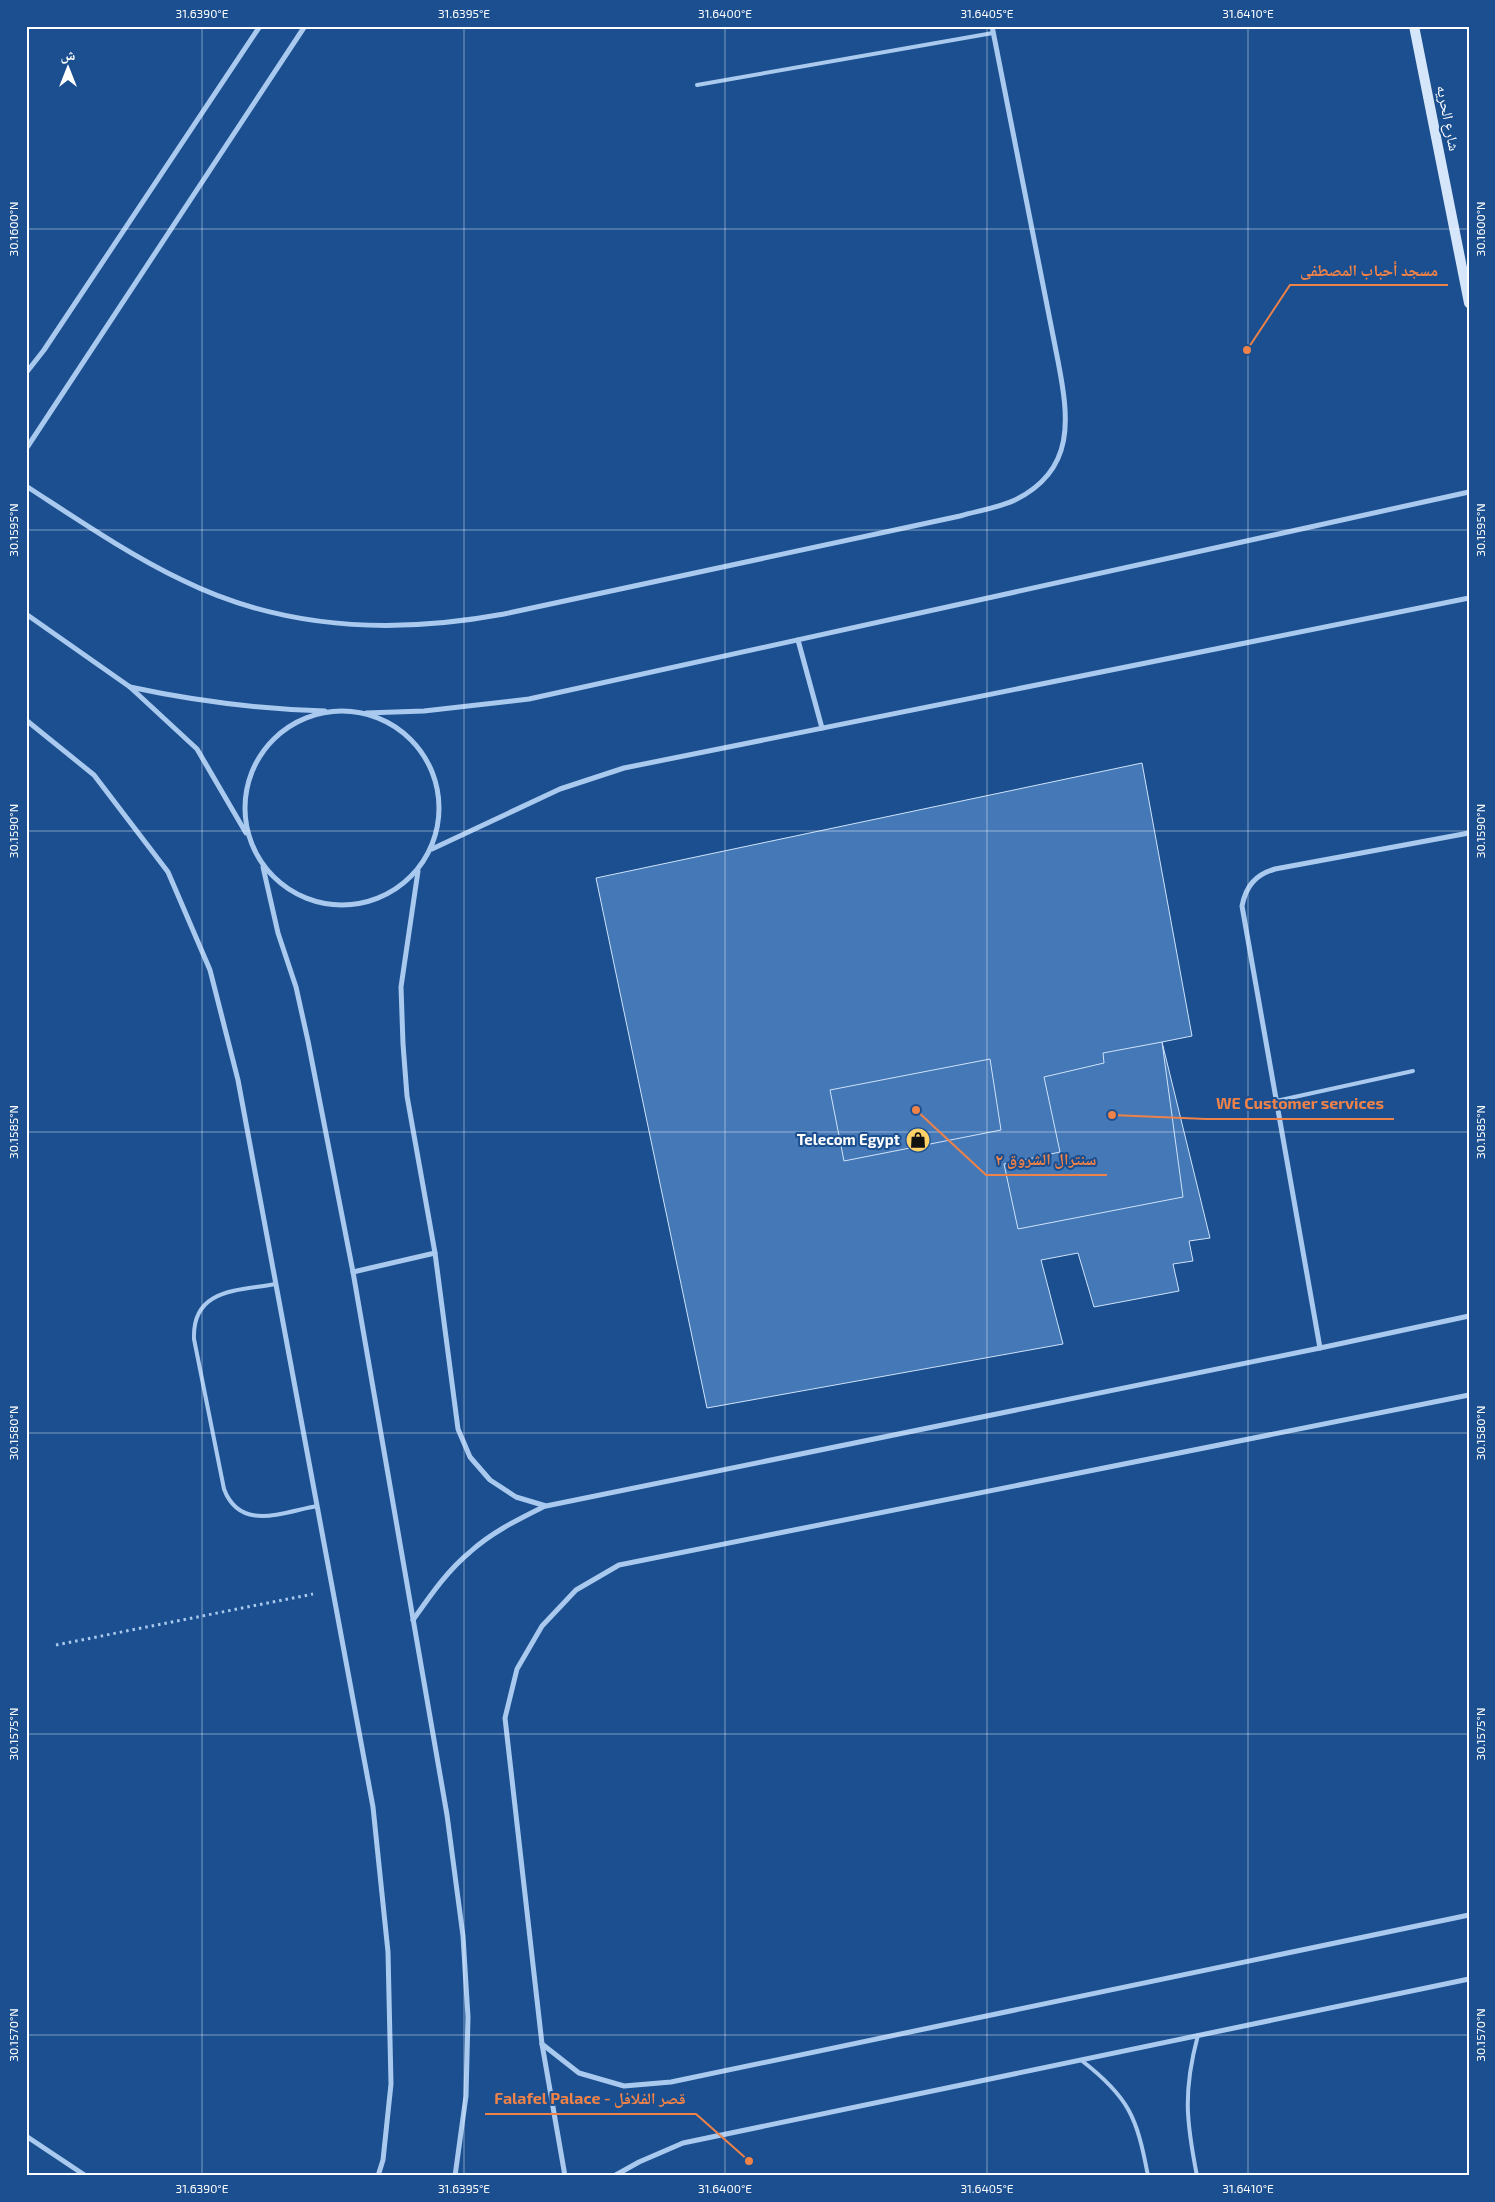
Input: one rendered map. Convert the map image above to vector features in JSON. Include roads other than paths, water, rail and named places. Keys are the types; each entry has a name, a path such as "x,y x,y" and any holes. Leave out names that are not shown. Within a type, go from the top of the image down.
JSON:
{"street":[{"path":"26,373 44,350 260,26"},
{"path":"26,449 305,26"},
{"path":"26,486 142,560 184,581 227,599 272,613 318,622 365,626 412,626 458,623 960,516 1014,501 1036,488 1054,467 1065,442 1066,413 1058,361 992,26"},
{"name":"شارع الحريه","path":"1414,26 1469,303"},
{"path":"130,687 177,698 269,709 366,713 424,711 530,699 1469,492"},
{"path":"432,849 560,789 624,768 1469,598"},
{"path":"26,614 130,687 197,749 248,836 263,867 278,933 296,986 353,1272 447,1815 462,1936 468,2017 466,2096 454,2176"},
{"path":"798,640 822,728"},
{"path":"248,836 243,802 252,769 270,740 298,720 331,711"},
{"path":"263,867 289,891 322,904 357,905 390,894 418,871 432,849 440,816 437,781 422,750 397,726 366,713"},
{"path":"26,720 94,775 168,872 210,970 238,1080 373,1807 388,1952 391,2084 383,2160 378,2176"},
{"path":"1457,834 1469,828"},
{"path":"1320,1348 1242,906 1248,887 1255,878 1265,872 1469,833"},
{"path":"418,871 401,987 403,1044 407,1096 435,1253 458,1428 470,1457 490,1480 516,1497 546,1506"},
{"path":"353,1272 435,1253"},
{"path":"413,1620 439,1583 470,1551 506,1526 546,1506 1469,1316"},
{"path":"565,2176 542,2044 505,1718 517,1669 542,1626 576,1590 620,1565 1469,1395"},
{"path":"542,2044 579,2073 624,2086 671,2082 1469,1915"},
{"path":"614,2176 639,2162 683,2143 1469,1979"},
{"path":"26,2136 86,2176"}],"lane":[{"path":"697,84 993,33"},
{"path":"1276,1101 1413,1071"},
{"path":"276,1284 222,1294 211,1298 202,1306 196,1316 194,1339 224,1489 228,1499 234,1507 243,1513 254,1516 317,1506"},
{"path":"1197,2176 1188,2126 1187,2095 1190,2065 1198,2036"},
{"path":"1081,2060 1106,2079 1126,2104 1139,2131 1148,2176"}],"place":[{"name":"مسجد أحباب المصطفى","path":"1247,350"},
{"name":"سنترال الشروق ٢","path":"916,1110"},
{"name":"WE Customer services","path":"1112,1115"},
{"name":"Telecom Egypt","path":"918,1140"},
{"name":"Falafel Palace - قصر الفلافل","path":"749,2161"}]}
